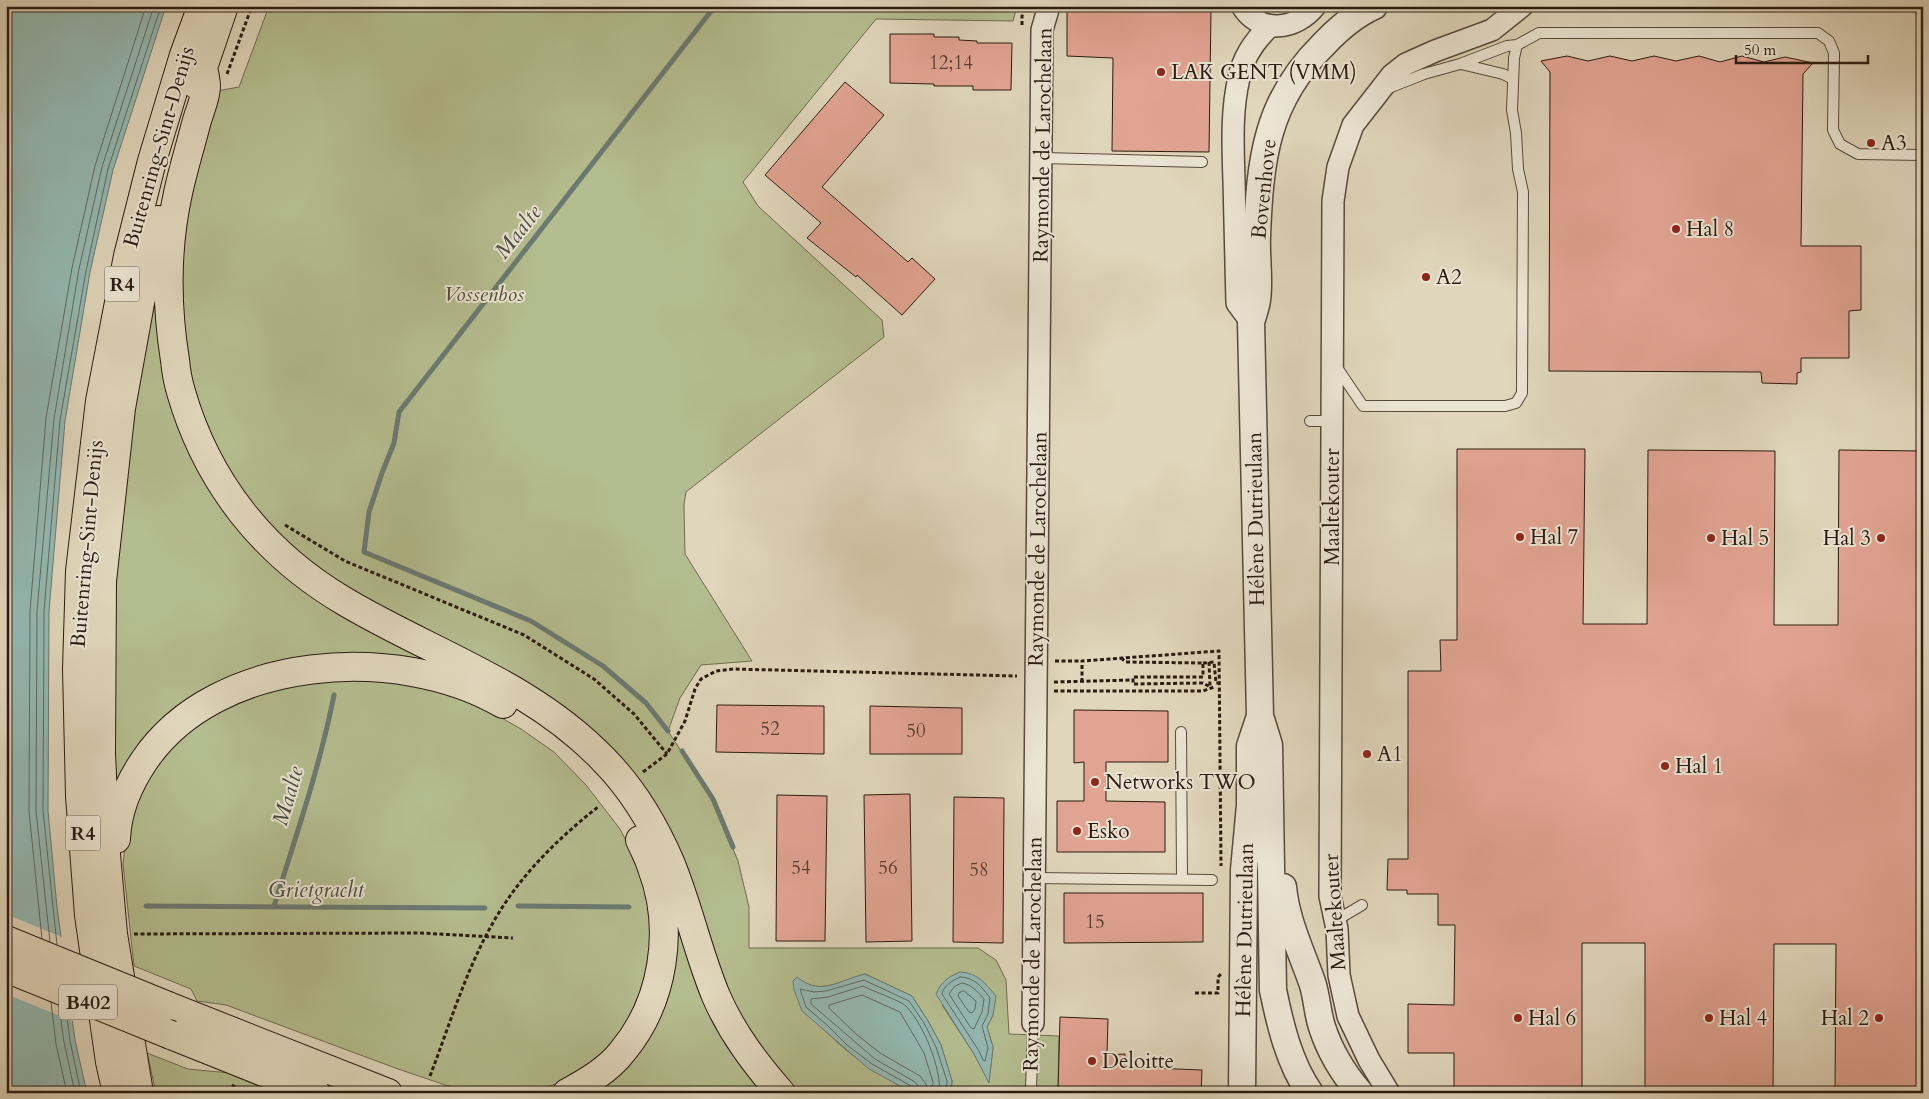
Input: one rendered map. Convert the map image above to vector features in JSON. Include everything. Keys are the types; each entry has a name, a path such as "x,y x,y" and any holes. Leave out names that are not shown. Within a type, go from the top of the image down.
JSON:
{"highway":[{"name":"Buitenring-Sint-Denijs","path":"117,1093 110,1062 89,915 81,806 77,669 80,571 100,401 128,256 154,152 184,55 202,6"},
{"path":"139,1093 109,900 101,753 102,581 121,408 140,303 159,217 213,75 224,6"},
{"path":"213,75 206,88 178,194 170,246 168,292 172,341 179,388 192,428 210,466 232,502 262,538 302,572 343,601 485,674 534,702 576,732 605,760 635,798 657,834 670,864 717,999 734,1031 757,1065 781,1093"},
{"path":"109,900 116,826 124,797 136,772 154,746 183,719 220,696 246,685 294,672 338,667 365,667 412,672 457,682 491,696 530,720 573,753 594,773 621,808 640,839 652,868 660,899 664,934 662,966 655,996 638,1029 622,1053 594,1078 567,1093"},
{"name":"B402","path":"6,940 388,1093"},
{"name":"B402","path":"6,968 314,1093"}],"street":[{"name":"Raymonde de Larochelaan","path":"1033,1023 1042,30 1049,6"},
{"path":"1242,6 1256,21 1270,26 1296,23 1308,15 1315,6"},
{"name":"Bovenhove","path":"1251,322 1257,300 1259,189 1265,148 1274,116 1288,88 1302,68 1320,48 1361,12 1374,6"},
{"name":"Maaltekouter","path":"1390,1093 1369,1060 1348,1016 1339,975 1335,921 1330,896 1333,201 1338,167 1354,125 1392,74 1406,64 1435,51 1492,30 1522,6"},
{"path":"1251,322 1237,303 1235,109 1239,77 1246,55 1260,34 1270,26"},
{"name":"Hélène Dutrieulaan","path":"1251,322 1260,716 1269,745 1273,990 1291,1054 1310,1093"},
{"name":"Hélène Dutrieulaan","path":"1242,1093 1244,870 1250,805 1250,746 1260,716"},
{"path":"1270,840 1282,858 1283,890 1289,917 1313,984 1322,1026 1333,1054 1360,1093"}],"lane":[{"path":"1915,6 1923,11"},
{"path":"1380,92 1424,74 1460,64 1507,46 1517,45 1538,33 1818,33 1829,41 1834,53 1834,130 1840,144 1858,154 1923,155"},
{"path":"1333,361 1364,406 1505,406 1516,403 1522,393 1523,192 1518,169 1516,133 1512,110 1517,45"},
{"path":"1460,64 1503,74 1513,79"},
{"path":"1042,158 1202,162"},
{"path":"1310,422 1327,421"},
{"path":"1181,732 1182,878"},
{"path":"1034,878 1182,878 1212,880"},
{"path":"1335,921 1362,905"},
{"name":"Raymonde de Larochelaan","path":"1030,1093 1033,1023"}],"path":[{"path":"213,75 252,6"},
{"path":"283,523 345,561 524,635 594,679 634,714 667,754"},
{"path":"1121,658 1126,662 1214,662 1216,683 1219,683"},
{"path":"1036,677 1082,661"},
{"path":"1209,662 1212,687"},
{"path":"636,777 667,754 685,721 695,688 701,679 716,671 733,669 1133,680 1133,677 1203,677 1203,663"},
{"path":"1036,677 1204,691 1212,687"},
{"path":"1133,680 1133,684 1203,683 1212,687"},
{"path":"430,1076 464,985 486,937 509,896 527,873 572,827 598,807"},
{"path":"113,934 420,933 513,938"},
{"path":"1194,993 1218,994 1218,977 1222,973"}],"green space":[{"name":"Vossenbos","path":"269,6 1017,6 1013,21 876,19 743,182 758,206 882,320 884,337 686,492 684,504 685,554 752,661 701,665 680,698 668,731 713,800 738,861 749,907 749,948 978,948 996,960 1006,980 1009,1034 1059,1036 1058,1093 951,1093 952,1081 941,1045 912,996 865,974 828,986 821,987 806,984 802,1011 861,1061 913,1093 797,1093 743,1026 643,792 348,591 270,531 220,461 189,386 178,292 188,196 217,91 239,87","holes":["942,1005 993,1015 987,1027 993,1047 989,1082 974,1054"]},
{"path":"160,252 162,318 238,523 465,674 214,688 113,812 111,631 132,400"},
{"path":"388,678 470,700 521,729 554,752 586,785 620,829 639,866 649,900 653,936 648,971 639,998 628,1024 610,1047 577,1074 546,1088 523,1093 469,1093 398,1069 226,1005 197,1001 191,989 134,966 123,864 127,828 134,801 165,749 226,705 297,682"},
{"path":"670,900 769,1093 586,1093 635,1050"},
{"path":"147,1053 188,1069 230,1073 275,1093 156,1093"}],"water":[{"path":"10,6 166,6 113,170 90,272 65,421 49,611 48,811 57,907 75,1040 87,1093 6,1093 6,17"},
{"path":"960,972 972,974 985,983 996,996 993,1015 987,1027 993,1047 989,1083 974,1054 936,994 945,980"},
{"path":"865,974 912,996 941,1045 952,1081 951,1093 913,1093 869,1069 802,1011 794,990 793,981 797,977 814,986 822,986"}],"pier":[{"path":"6,914 64,938 75,1022 6,994"}],"building":[{"name":"LAK GENT (VMM)","path":"1067,8 1211,9 1209,152 1112,151 1113,58 1067,56"},
{"path":"890,34 934,34 934,37 959,37 959,40 977,41 977,43 1012,43 1011,90 973,90 973,86 890,83"},
{"name":"Hal 8","path":"1567,56 1588,61 1610,56 1632,61 1654,56 1676,61 1699,56 1720,62 1742,56 1764,62 1785,57 1813,63 1803,74 1801,246 1861,246 1861,310 1849,311 1849,358 1801,358 1801,372 1797,373 1797,384 1762,383 1761,372 1549,371 1550,72 1541,61"},
{"path":"845,82 884,115 822,187 908,262 912,258 935,279 902,315 857,275 856,277 807,238 821,223 765,175"},
{"path":"1457,449 1585,449 1583,624 1647,624 1648,450 1775,451 1774,625 1838,625 1839,450 1923,451 1923,1093 1835,1093 1836,944 1774,944 1773,1093 1645,1093 1645,943 1582,943 1582,1093 1454,1093 1454,1053 1408,1053 1408,1004 1454,1005 1455,925 1438,925 1438,894 1407,894 1407,890 1387,890 1388,859 1408,859 1408,671 1441,671 1440,640 1457,640"},
{"path":"717,705 824,706 824,754 716,752"},
{"path":"870,706 962,708 962,754 870,754"},
{"name":"Networks TWO","path":"1074,710 1168,711 1168,762 1106,762 1106,801 1165,802 1165,852 1057,852 1057,801 1084,801 1084,762 1074,763"},
{"path":"910,794 912,941 866,942 864,795"},
{"path":"777,795 827,796 825,941 776,941"},
{"path":"954,797 1004,798 1003,943 953,942"},
{"path":"1064,893 1203,893 1203,942 1064,943"},
{"name":"Deloitte","path":"1060,1017 1108,1019 1107,1055 1125,1054 1125,1067 1202,1070 1201,1093 1058,1093"}],"waterway":[{"name":"Maalte","path":"668,731 646,703 603,666 531,621 364,552 369,512 394,443 399,412 715,6"},
{"name":"Maalte","path":"274,906 315,775 334,695"},
{"path":"682,751 713,799 733,847"},
{"name":"Grietgracht","path":"146,906 485,908"},
{"name":"Grietgracht","path":"518,906 629,907"}],"place":[{"name":"LAK GENT (VMM)","path":"1161,72"},
{"name":"A3","path":"1871,143"},
{"name":"Hal 8","path":"1676,229"},
{"name":"A2","path":"1426,277"},
{"name":"Hal 7","path":"1520,537"},
{"name":"Hal 5","path":"1711,538"},
{"name":"Hal 3","path":"1881,538"},
{"name":"A1","path":"1367,754"},
{"name":"Hal 1","path":"1665,766"},
{"name":"Networks TWO","path":"1095,782"},
{"name":"Esko","path":"1077,831"},
{"name":"Hal 6","path":"1518,1018"},
{"name":"Hal 4","path":"1709,1018"},
{"name":"Hal 2","path":"1879,1018"},
{"name":"Deloitte","path":"1092,1061"}]}
